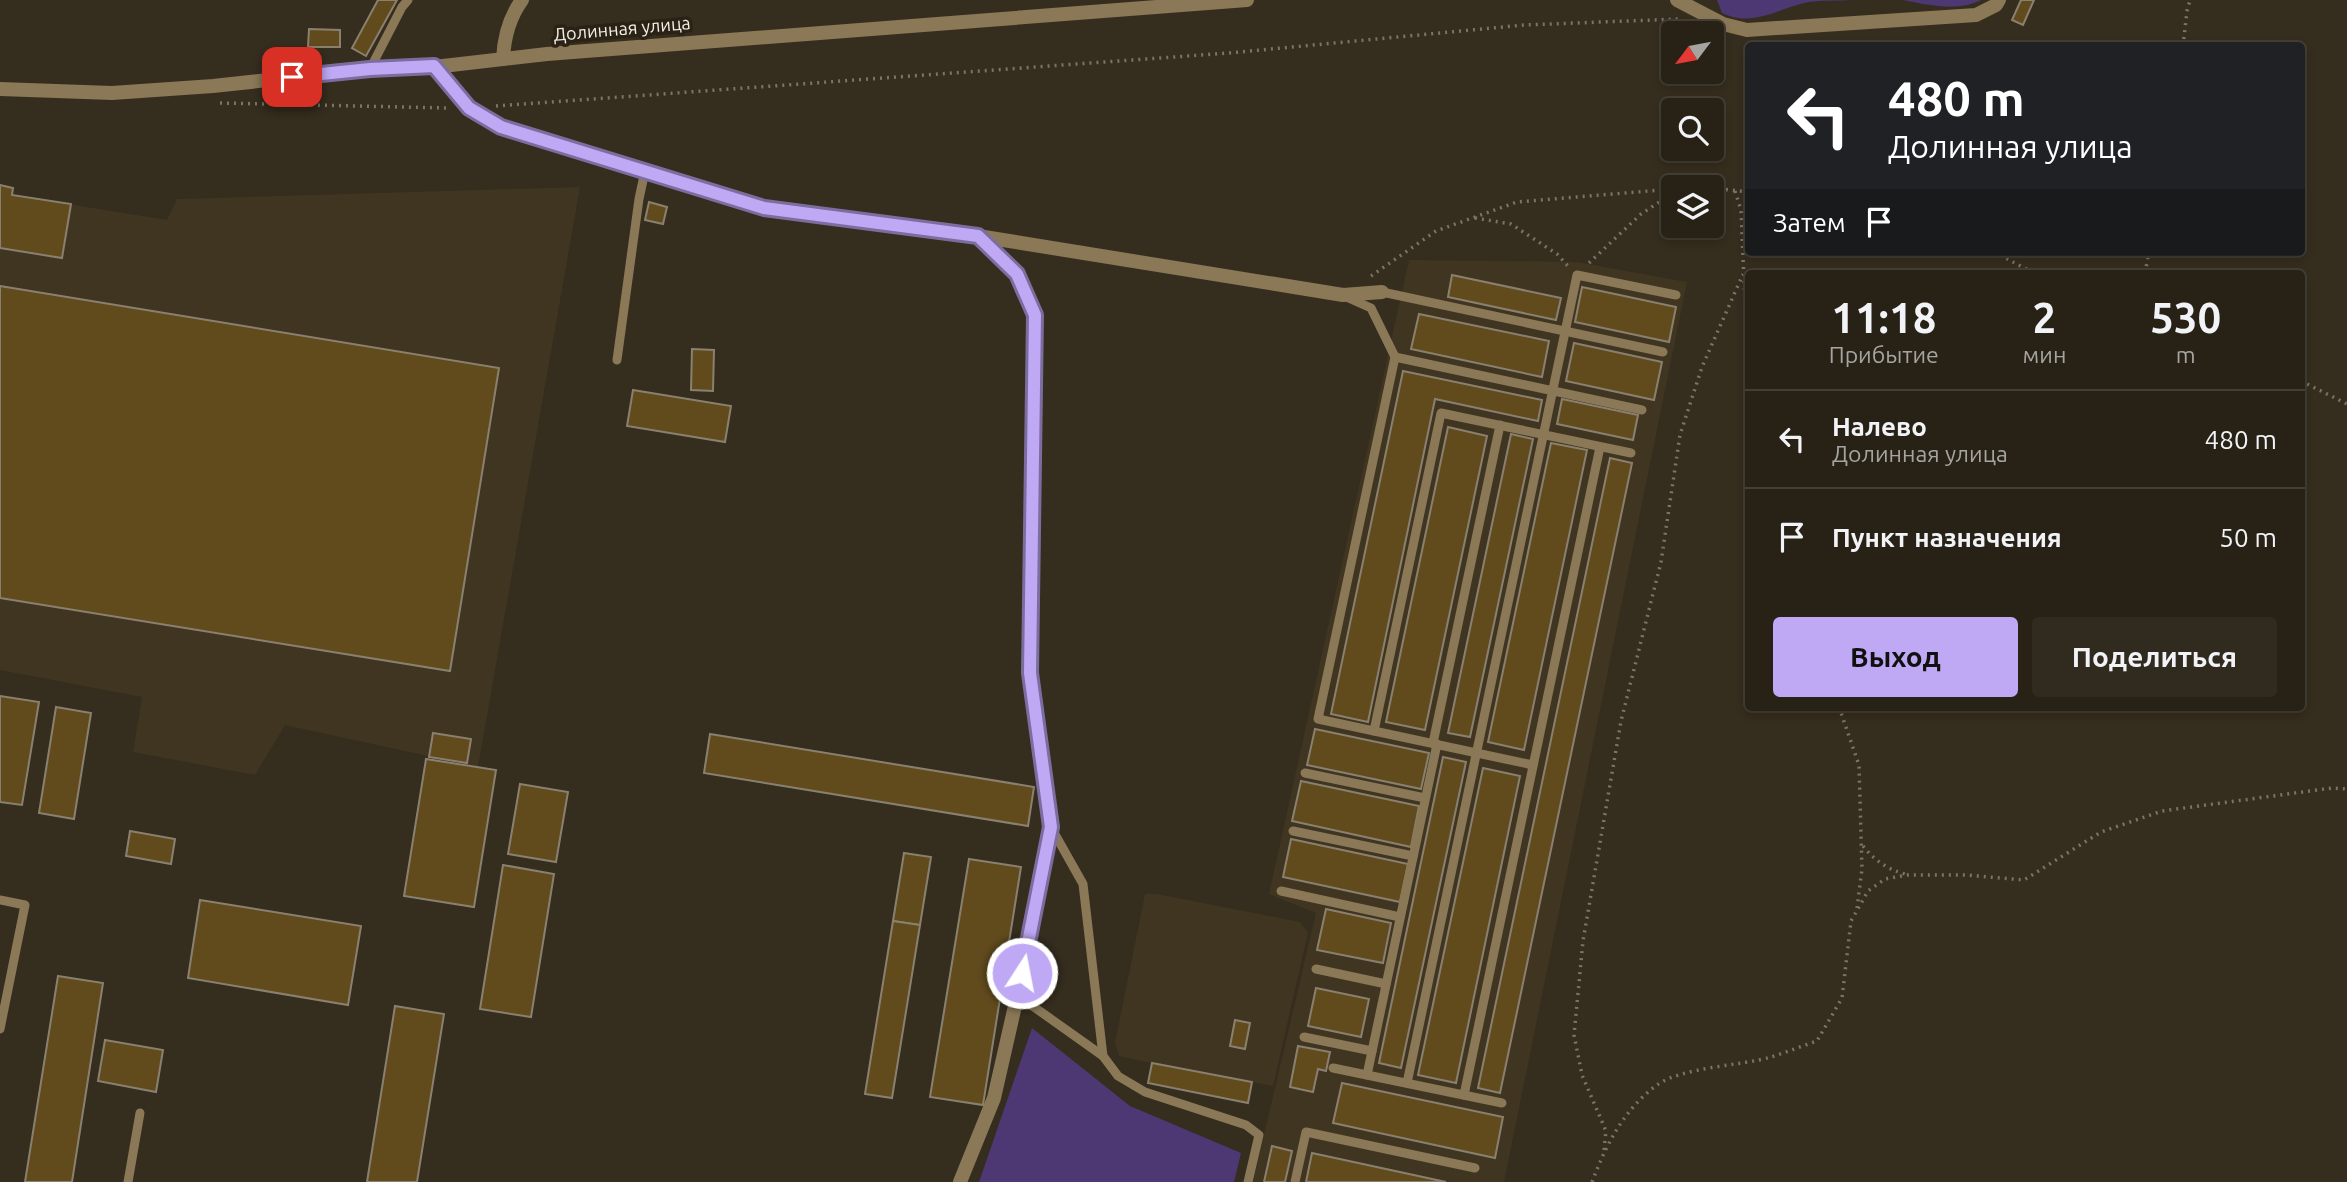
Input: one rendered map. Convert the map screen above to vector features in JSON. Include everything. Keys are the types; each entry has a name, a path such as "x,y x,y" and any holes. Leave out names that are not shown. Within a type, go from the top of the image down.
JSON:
{"street":[{"path":"503,58 505,37 515,10 522,0"},
{"name":"Долинная улица","path":"0,89 112,93 214,86 370,69 434,66 977,19 1247,0"},
{"path":"1677,0 1723,24 1747,30 1976,15 1996,5 1999,0"},
{"path":"434,66 469,108 501,127 764,208 978,236 1343,295 1382,292"},
{"path":"960,1182 994,1098 1051,827 1030,673 1035,315 1017,274 978,236"}],"lane":[{"path":"370,69 408,0"},
{"path":"617,360 645,171"},
{"path":"1407,1083 1577,275 1676,295"},
{"path":"1382,292 1663,352"},
{"path":"1343,295 1371,308 1395,357 1318,719 1533,765"},
{"path":"1395,357 1642,410"},
{"path":"1374,731 1441,413 1632,453"},
{"path":"1367,1075 1500,425"},
{"path":"1464,1095 1601,447"},
{"path":"1305,772 1425,798"},
{"path":"1051,827 1083,884 1103,1056"},
{"path":"1293,831 1413,856"},
{"path":"1281,891 1400,916"},
{"path":"0,900 25,905 0,1029"},
{"path":"1316,969 1386,984"},
{"path":"1017,997 1103,1056 1118,1076 1145,1092 1245,1125 1259,1135 1248,1182"},
{"path":"1304,1037 1372,1051"},
{"path":"1333,1068 1502,1104"},
{"path":"128,1182 140,1113"},
{"path":"1295,1182 1306,1132 1475,1168"}],"path":[{"path":"2183,42 2186,11 2190,0"},
{"path":"217,103 469,108 1229,53 1524,25 1691,19"},
{"path":"1724,190 1745,192"},
{"path":"1735,191 1741,210 1745,314"},
{"path":"1448,227 1517,202 1661,192"},
{"path":"1368,278 1436,231 1474,218 1511,224 1557,254 1577,275 1641,214 1661,200"},
{"path":"2002,256 2028,270"},
{"path":"1604,1153 1606,1130 1583,1075 1574,1035 1583,941 1621,721 1661,562 1680,435 1702,367 1743,274"},
{"path":"2305,383 2347,404"},
{"path":"1840,711 1858,765 1862,869 1857,911"},
{"path":"1592,1182 1604,1153 1626,1114 1658,1084 1686,1074 1771,1057 1817,1041 1842,998 1851,921 1868,891 1885,879 1907,874 1966,874 2024,880 2101,832 2162,811 2332,788 2347,789"},
{"path":"1861,844 1871,856 1891,870 1907,874"}],"shaded area":[{"path":"1717,0 1853,0 1808,2 1755,18 1744,18 1722,13"},
{"path":"1903,0 1981,0 1953,7"},
{"path":"580,187 478,767 285,725 255,775 133,752 142,697 0,670 0,193 167,220 177,199"},
{"path":"1409,260 1577,262 1687,282 1504,1182 1253,1182 1316,913 1269,894"},
{"path":"1145,894 1157,894 1300,922 1308,933 1273,1086 1252,1082 1248,1103 1148,1083 1151,1063 1119,1056 1115,1043"},
{"path":"1032,1028 1130,1106 1241,1153 1234,1182 979,1182"}],"building":[{"path":"378,0 397,0 366,56 352,48"},
{"path":"2021,0 2034,0 2023,25 2012,20"},
{"path":"309,29 340,30 340,47 308,47"},
{"path":"0,185 13,188 12,195 71,204 62,258 0,248"},
{"path":"649,202 667,207 663,224 645,220"},
{"path":"1452,275 1561,298 1556,320 1448,297"},
{"path":"0,286 499,368 450,671 0,598"},
{"path":"1582,287 1676,307 1669,342 1575,322"},
{"path":"1419,314 1549,341 1542,377 1411,349"},
{"path":"1574,343 1662,362 1654,400 1566,381"},
{"path":"692,349 714,350 713,391 691,390"},
{"path":"1403,371 1542,400 1538,421 1435,399 1368,722 1331,714"},
{"path":"633,390 731,406 725,442 627,426"},
{"path":"1562,399 1638,415 1633,440 1557,424"},
{"path":"1448,427 1487,436 1425,730 1386,722"},
{"path":"1511,434 1533,439 1470,737 1448,733"},
{"path":"1551,443 1587,450 1524,750 1488,742"},
{"path":"1610,458 1632,463 1500,1093 1478,1088"},
{"path":"0,696 39,702 22,805 0,802"},
{"path":"56,707 91,713 74,819 39,813"},
{"path":"1315,729 1429,753 1421,789 1307,765"},
{"path":"433,733 471,739 467,763 429,757"},
{"path":"710,734 1034,787 1028,826 704,773"},
{"path":"1443,757 1466,762 1401,1068 1379,1063"},
{"path":"426,759 496,770 474,907 404,896"},
{"path":"1483,768 1520,776 1456,1083 1418,1075"},
{"path":"1301,781 1419,806 1411,847 1292,821"},
{"path":"520,784 568,792 556,862 508,854"},
{"path":"130,831 175,839 171,864 126,856"},
{"path":"1291,839 1408,864 1400,902 1283,877"},
{"path":"904,853 931,857 920,925 893,921"},
{"path":"969,859 1021,867 983,1105 930,1097"},
{"path":"503,865 554,874 531,1017 480,1009"},
{"path":"200,900 361,926 348,1005 188,978"},
{"path":"1326,909 1391,923 1383,963 1317,950"},
{"path":"893,921 920,925 892,1098 865,1094"},
{"path":"58,976 103,983 72,1182 25,1182"},
{"path":"1316,988 1369,999 1361,1037 1308,1026"},
{"path":"395,1006 444,1014 417,1182 367,1182"},
{"path":"1235,1020 1250,1023 1245,1049 1230,1046"},
{"path":"105,1040 163,1050 156,1092 98,1081"},
{"path":"1298,1046 1330,1052 1326,1071 1318,1069 1313,1092 1290,1087"},
{"path":"1152,1063 1252,1082 1248,1103 1148,1083"},
{"path":"1342,1083 1503,1117 1495,1158 1333,1123"},
{"path":"1272,1146 1292,1151 1285,1182 1264,1182"},
{"path":"1312,1153 1446,1182 1306,1182"}],"route":[{"path":"292,77 434,66 469,108 501,127 764,208 978,236 1017,274 1035,315 1030,673 1051,827 1022,973"}]}
